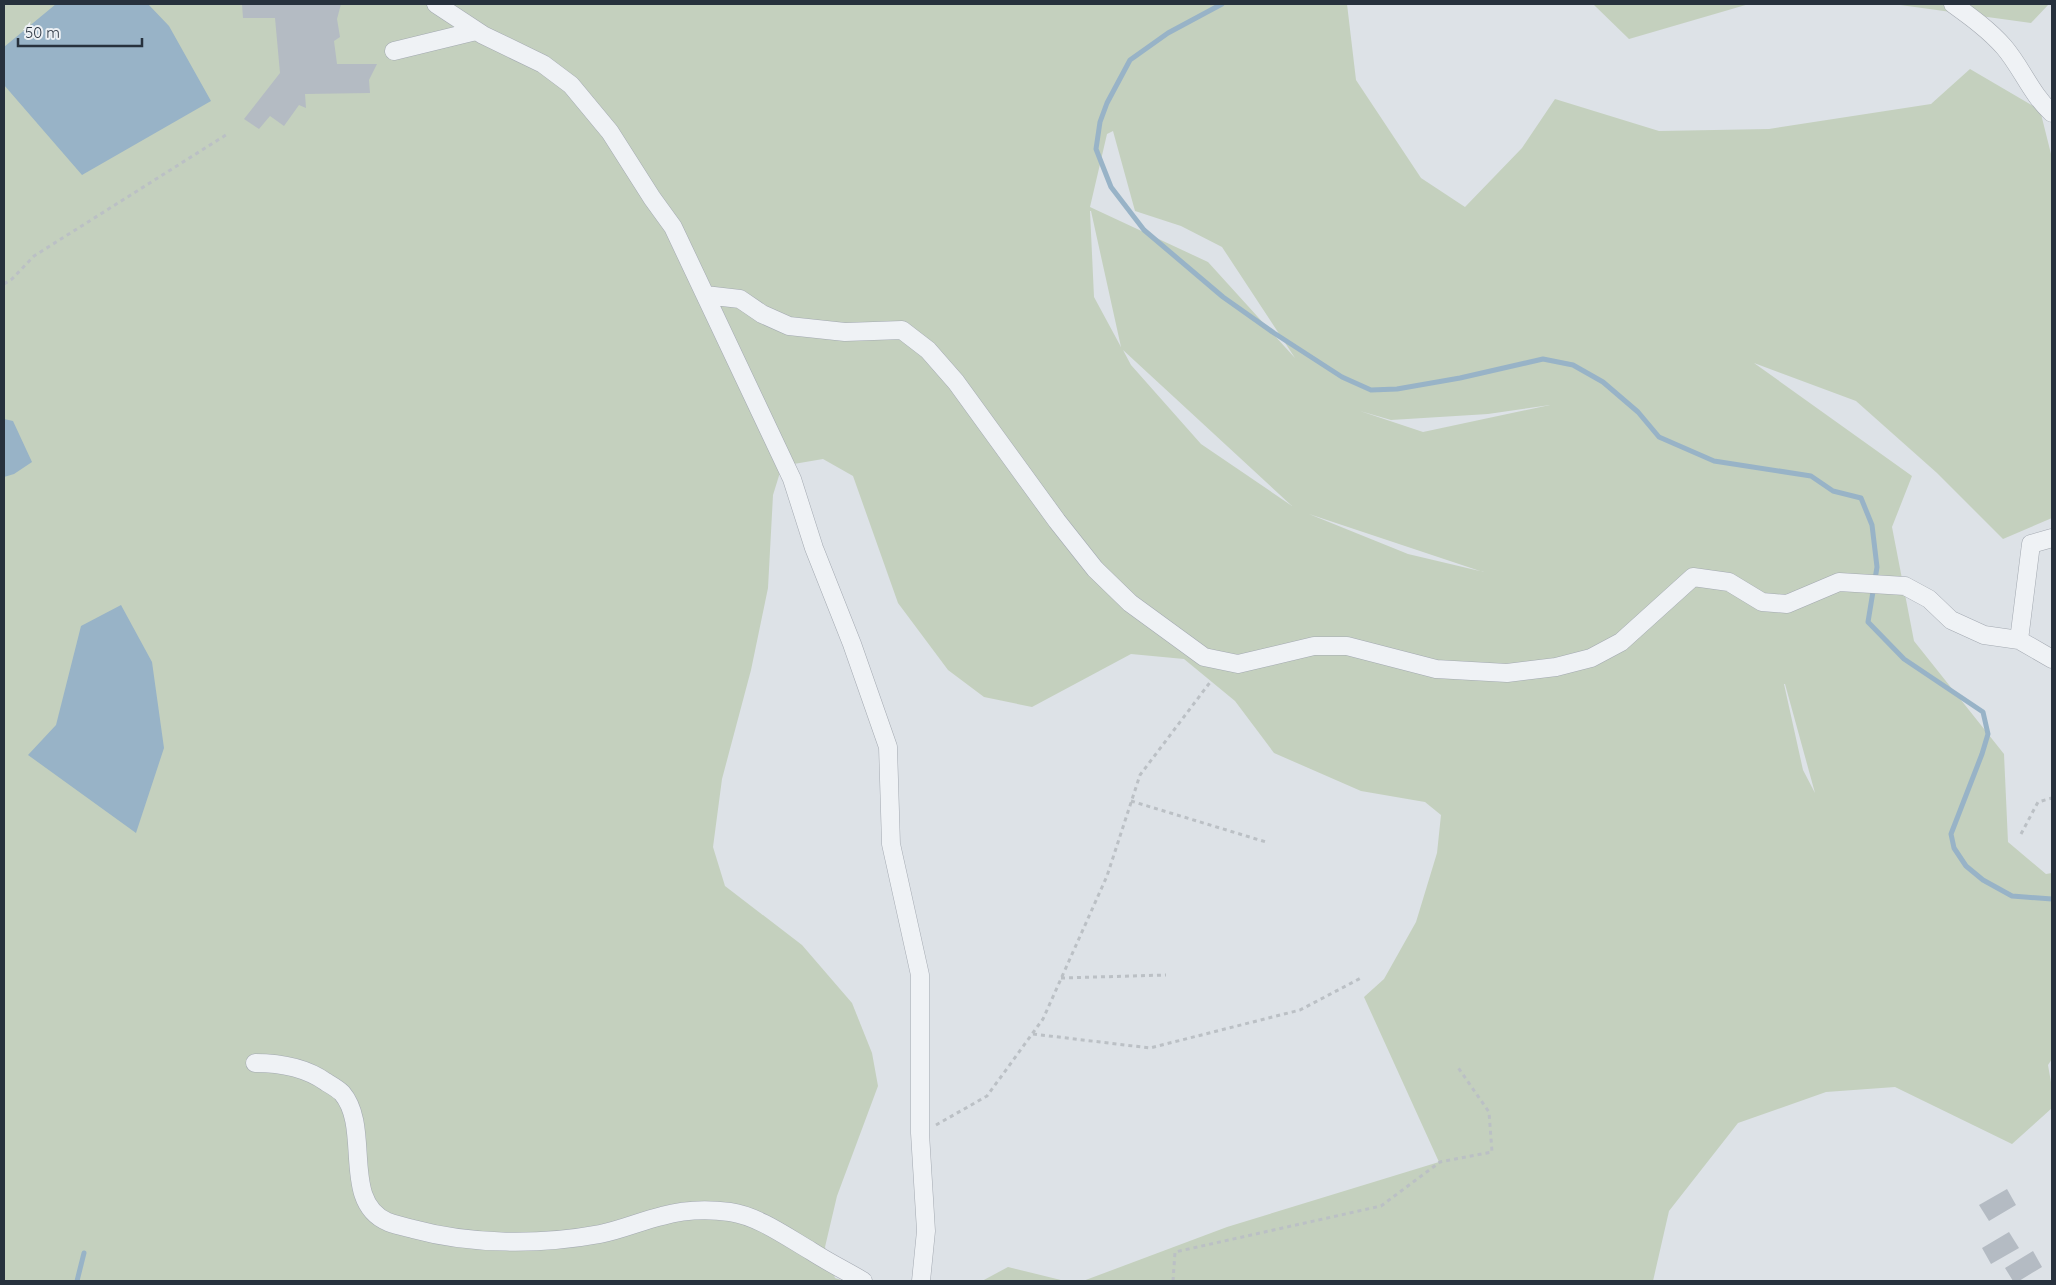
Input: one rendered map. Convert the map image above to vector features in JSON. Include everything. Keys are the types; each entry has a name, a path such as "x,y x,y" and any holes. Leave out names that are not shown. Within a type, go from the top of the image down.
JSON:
{"street":[{"path":"436,4 476,31 543,64 571,85 610,132 652,198 674,228 792,479 814,548 852,644 888,747 891,844 920,975 920,1133 926,1231 921,1281"},
{"path":"1953,4 1982,24 2005,48 2040,102 2052,113"},
{"path":"394,51 476,31"},
{"path":"705,295 740,299 762,314 789,326 845,332 902,330 928,350 956,382 1057,521 1096,569 1130,603 1204,657 1238,664 1314,646 1347,646 1436,669 1507,673 1556,667 1591,658 1621,642 1694,577 1729,582 1762,602 1788,604 1839,582 1905,586 1929,599 1951,620 1984,635 2018,640 2052,659"},
{"path":"2018,640 2031,544 2052,538"},
{"path":"255,1063 277,1063 313,1073 341,1093 351,1110 357,1128 359,1176 364,1197 369,1207 386,1222 443,1237 535,1242 601,1234 664,1215 700,1211 731,1212 773,1227 863,1281"}],"path":[{"path":"4,284 12,279 34,256 229,133"},
{"path":"920,1133 987,1096 1043,1019 1107,876 1140,775 1211,681"},
{"path":"2021,834 2038,802 2052,798"},
{"path":"1131,802 1266,842"},
{"path":"1061,978 1166,975"},
{"path":"1032,1034 1150,1048 1300,1010 1361,978"},
{"path":"1173,1281 1175,1252 1381,1206 1440,1162 1492,1152 1489,1112 1457,1066"}],"green space":[{"path":"4,4 1347,4 1356,80 1421,178 1465,207 1522,148 1555,99 1659,131 1769,129 1931,104 1970,69 2040,110 2052,158 2052,518 2003,539 1937,473 1856,401 1754,363 1912,476 1892,527 1914,641 2004,754 2008,842 2046,874 2052,873 2052,1059 2048,1065 2052,1088 2052,1108 2012,1144 1895,1087 1826,1092 1738,1123 1669,1211 1653,1281 1083,1281 1227,1227 1439,1162 1364,997 1384,979 1416,922 1437,853 1441,815 1425,802 1361,791 1274,753 1235,701 1184,659 1131,654 1032,707 984,697 948,670 898,603 853,476 823,459 782,466 773,495 768,588 751,670 722,779 713,847 725,886 802,945 852,1003 872,1053 878,1086 837,1196 825,1247 835,1278 844,1281 4,1281","holes":["1113,131 1135,211 1181,226 1222,247 1295,358 1208,262 1090,207 1107,134","1090,211 1091,211 1121,347 1094,297","1123,350 1292,506 1201,444 1131,365","1550,405 1423,432 1360,411 1391,420 1488,414","1309,514 1481,571 1408,554","1784,684 1785,684 1815,793 1803,770"]},
{"path":"1593,4 1749,4 1629,39"},
{"path":"1893,4 2049,4 2031,23"},
{"path":"1008,1267 1065,1281 982,1281"}],"water":[{"path":"56,4 148,4 169,26 211,101 82,175 4,85 4,47"},
{"path":"4,419 13,421 32,462 14,474 4,477"},
{"path":"121,605 152,662 164,748 136,833 28,755 56,725 81,626"}],"building":[{"path":"242,4 341,4 337,19 340,37 334,41 337,64 377,64 369,80 370,93 305,94 306,108 299,105 284,126 270,116 259,129 244,119 280,73 275,18 243,18"},
{"path":"2007,1189 2016,1205 1989,1221 1979,1205"},
{"path":"2009,1232 2019,1248 1991,1264 1982,1248"},
{"path":"2033,1251 2042,1267 2019,1281 2013,1281 2005,1268"}],"waterway":[{"path":"1222,4 1168,33 1130,60 1107,103 1100,122 1096,149 1111,187 1144,230 1223,297 1274,333 1342,377 1371,390 1397,389 1460,378 1543,359 1573,365 1603,382 1638,412 1659,437 1714,461 1811,476 1833,491 1861,498 1872,525 1877,567 1868,622 1904,659 1983,712 1988,734 1951,834 1954,848 1966,866 1983,880 2012,896 2052,899"},
{"path":"77,1281 84,1253"}]}
